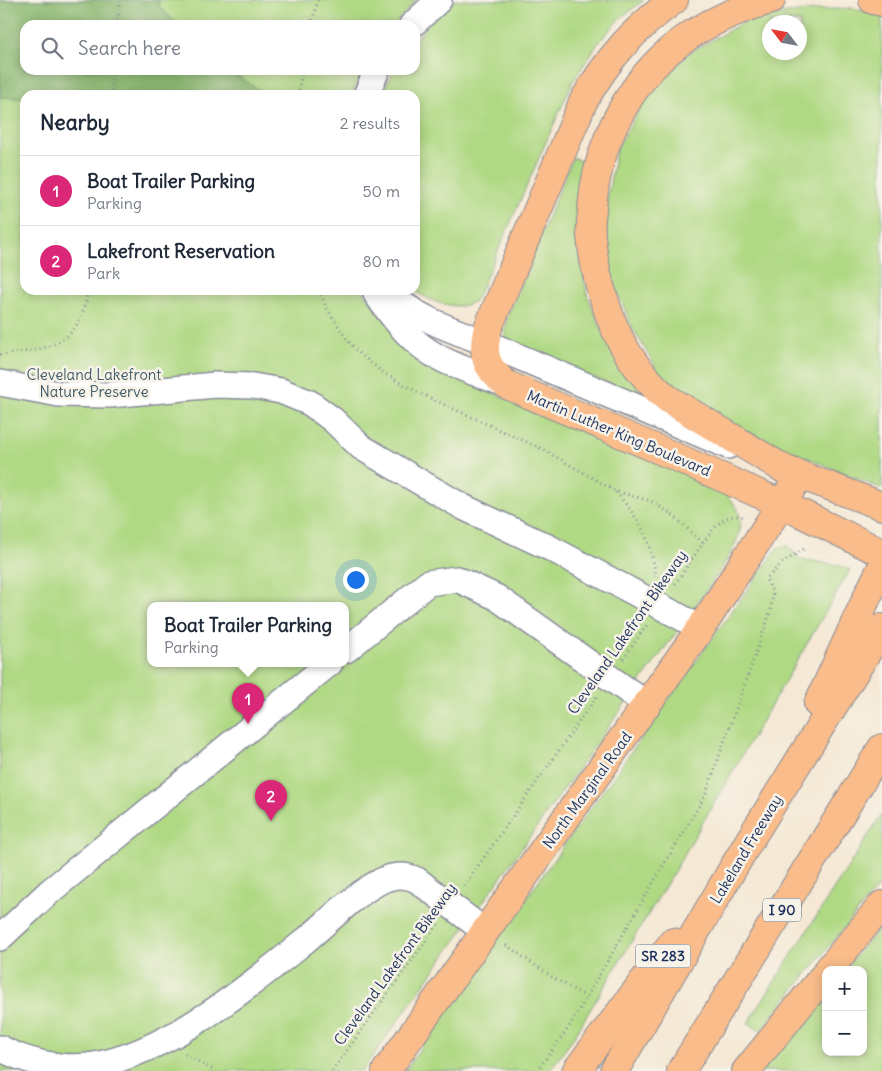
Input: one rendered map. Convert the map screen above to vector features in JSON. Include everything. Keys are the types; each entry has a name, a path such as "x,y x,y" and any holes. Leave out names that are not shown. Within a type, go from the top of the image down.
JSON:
{"main road":[{"path":"507,385 491,370 484,352 484,342 496,306 583,102 598,75 616,51 654,15 674,0"},
{"path":"771,0 741,9 712,23 679,43 652,68 628,98 613,125 602,153 593,193 590,234 596,275 612,326 639,370 668,399 792,472"},
{"path":"873,0 882,2"},
{"name":"Martin Luther King Boulevard","path":"507,385 782,504 882,553"},
{"name":"North Marginal Road","path":"386,1071 701,628 782,504 792,472"},
{"name":"Martin Luther King Boulevard","path":"792,472 882,506"},
{"path":"773,804 882,567"},
{"name":"Lakeland Freeway","path":"614,1071 750,841 882,628"},
{"name":"I 90","path":"682,1071 882,748"},
{"name":"SR 283","path":"576,1071 750,841"},
{"path":"831,966 882,905"},
{"path":"746,1071 822,978"}],"street":[{"path":"417,20 439,0"},
{"path":"368,90 375,75"},
{"name":"Martin Luther King Boulevard","path":"378,295 410,337 429,352 507,385"},
{"name":"Martin Luther King Boulevard","path":"392,295 422,317 446,328 484,342 792,472"},
{"path":"0,383 67,394 110,395 215,385 253,386 281,391 310,403 333,420 361,447 463,507 550,548 701,628"},
{"path":"349,648 428,583 458,579 496,597 648,705"},
{"path":"0,938 49,892 325,667"},
{"path":"0,1048 25,1059 68,1066 88,1066 134,1053 162,1041 209,1014 254,982 356,898 391,877 408,876 424,884 486,932"}],"path":[{"path":"118,20 120,0"},
{"path":"312,20 318,0"},
{"path":"111,90 112,75"},
{"path":"299,90 301,75"},
{"path":"0,355 39,350 57,344 72,332 82,318 87,295"},
{"name":"Cleveland Lakefront Bikeway","path":"321,295 326,307 348,341 360,354 385,374 419,393 544,450 615,491 651,501 664,508 703,543 451,905 332,1071"},
{"path":"615,491 638,521 650,544 660,605"},
{"path":"703,543 720,522 730,517 738,516"},
{"path":"537,1071 570,1028 705,796 772,610 773,593 766,579 782,564 807,547"},
{"path":"486,932 556,979 587,997"}],"green space":[{"name":"Cleveland Lakefront Nature Preserve","path":"0,0 416,0 398,20 20,20 20,75 361,75 354,90 20,90 20,295 366,295 378,313 453,376 713,486 727,496 735,505 740,515 738,536 720,571 362,1071 0,1071"},
{"path":"0,0 159,0 159,6 173,20 20,20 20,75 237,75 259,90 20,90 20,99 0,97"},
{"path":"456,0 644,0 618,20 597,45 573,81 482,287 474,301 461,306 444,304 420,294 420,90 384,90 391,75 420,75 420,34 435,17"},
{"path":"851,8 882,16 882,489 707,416 664,381 632,327 611,277 605,212 616,150 648,94 689,53 753,17 762,16 762,60 807,60 807,15 771,15"},
{"path":"573,157 585,164 579,249 587,294 602,331 640,388 639,396 504,341 507,317"},
{"path":"788,546 800,559 838,565 850,570 675,870 570,1043 549,1071 405,1071 439,1020 778,547"},
{"path":"882,814 882,882 760,1031 748,1023"},
{"path":"882,924 882,1071 762,1071 822,996 822,1056 867,1056 867,966 847,966"}],"place":[{"name":"Boat Trailer Parking","path":"248,724"},
{"name":"Lakefront Reservation","path":"271,821"}]}
